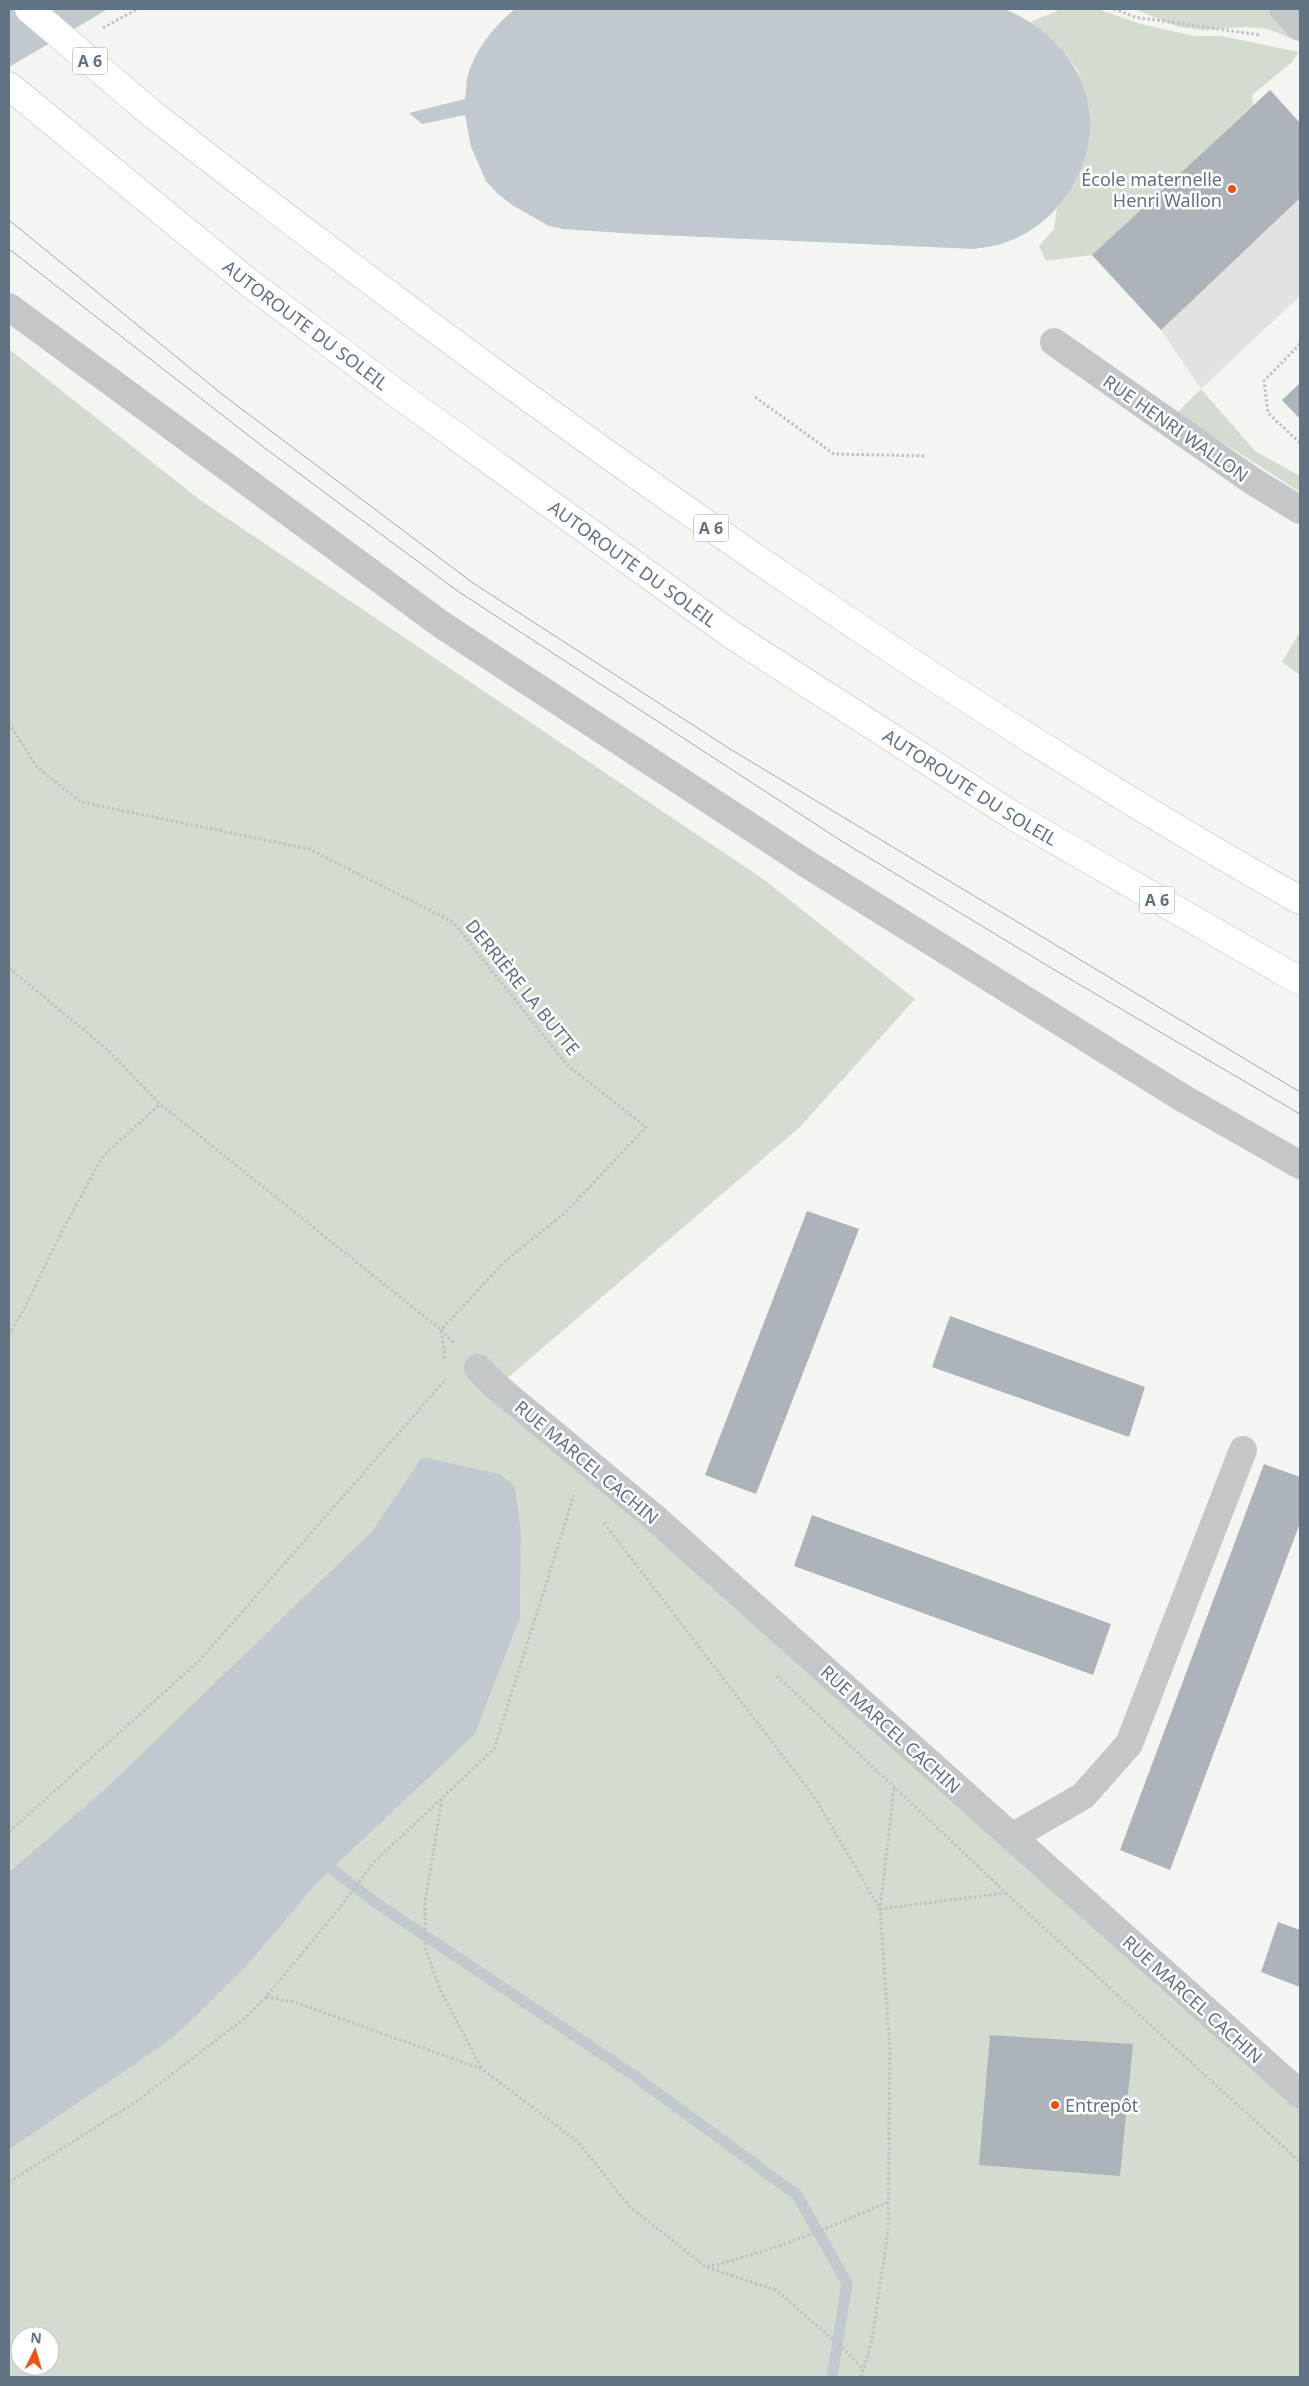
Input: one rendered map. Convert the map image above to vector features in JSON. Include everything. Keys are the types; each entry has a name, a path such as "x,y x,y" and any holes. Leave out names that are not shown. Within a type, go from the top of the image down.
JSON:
{"highway":[{"name":"A 6","path":"28,9 151,113 306,233 445,338 765,566 1017,731 1300,900"},
{"name":"AUTOROUTE DU SOLEIL","path":"9,86 81,147 248,282 348,358 732,635 1015,817 1300,981"}],"street":[{"path":"1283,9 1300,27"},
{"path":"9,307 450,631 807,864 1181,1097 1300,1165"},
{"name":"RUE HENRI WALLON","path":"1054,342 1243,474 1300,510"},
{"name":"RUE MARCEL CACHIN","path":"478,1368 496,1387 656,1519 1300,2094"},
{"path":"1012,1837 1084,1796 1129,1744 1243,1450"}],"path":[{"path":"1114,9 1135,17 1270,37"},
{"path":"1300,344 1264,381 1268,413 1300,443"},
{"path":"755,397 834,454 925,456"},
{"name":"DERRIÈRE LA BUTTE","path":"9,723 38,767 81,802 309,849 453,922 567,1065 646,1127 566,1212 505,1261 441,1330"},
{"path":"9,968 108,1050 160,1104 441,1330 444,1356 448,1364"},
{"path":"9,1335 103,1156 160,1104"},
{"path":"9,1832 200,1661 451,1373"},
{"path":"9,2182 137,2101 245,2018 266,1997 337,1911 374,1862 494,1748 576,1486"},
{"path":"600,1518 815,1798 880,1908"},
{"path":"771,1671 1006,1893 1300,2162"},
{"path":"861,2377 872,2340 888,2231 890,2050 880,1908 894,1787"},
{"path":"442,1798 425,1902 426,1951 441,1991 482,2069"},
{"path":"880,1908 1006,1893"},
{"path":"266,1997 294,2002 482,2069 578,2142 630,2207 706,2267 776,2290 823,2333 845,2350 863,2370"},
{"path":"706,2267 739,2259 813,2235 888,2202"}],"shaded area":[{"path":"9,9 108,9 9,67"},
{"path":"515,9 1004,9 1030,22 1051,39 1069,59 1082,82 1089,107 1090,133 1084,160 1072,187 1060,205 1045,220 1018,238 974,249 636,234 563,229 549,226 512,205 486,181 471,147 465,115 422,124 409,113 465,99 467,79 479,49 499,23"},
{"path":"1061,9 1098,9 1141,24 1194,36 1221,36 1299,52 1292,62 1252,95 1253,105 1092,255 1046,261 1039,246 1054,229 1057,208 1066,197 1088,103 1077,69 1058,45 1031,22"},
{"path":"1134,9 1273,9 1300,38 1300,42 1268,29 1245,27 1203,30 1179,27"},
{"name":"École maternelle Henri Wallon","path":"1270,90 1300,123 1300,296 1201,389 1161,330 1092,255"},
{"path":"9,349 200,500 763,879 915,999 800,1127 497,1387 1300,2094 1300,2377 9,2377 9,2150 173,2038 245,1968 317,1883 475,1734 520,1618 521,1531 515,1485 422,1457 372,1531 106,1788 9,1872"},
{"path":"1201,389 1255,451 1300,476 1300,492 1177,413"},
{"path":"1300,632 1300,675 1282,662"},
{"path":"422,1457 499,1474 515,1486 521,1531 520,1618 475,1734 317,1883 245,1968 173,2038 9,2150 9,1872 106,1788 372,1531"}],"building":[{"name":"École maternelle Henri Wallon","path":"1270,90 1300,123 1300,198 1161,330 1092,255"},
{"path":"1300,383 1300,419 1282,400"},
{"path":"807,1211 859,1229 756,1494 705,1475"},
{"path":"950,1316 1145,1387 1129,1437 932,1367"},
{"path":"1264,1464 1300,1477 1300,1523 1170,1870 1120,1850"},
{"path":"812,1515 1111,1624 1093,1675 794,1566"},
{"path":"1278,1922 1300,1930 1300,1987 1261,1972"},
{"name":"Entrepôt","path":"990,2035 1133,2044 1120,2176 979,2165"}],"waterway":[{"path":"332,1869 376,1903 636,2077 797,2195 847,2283 832,2377"}],"tram line":[{"path":"9,220 223,395 473,583 730,749 1300,1092"},
{"path":"9,249 262,446 459,592 843,842 1053,969 1300,1114"}],"place":[{"name":"École maternelle Henri Wallon","path":"1232,189"},
{"name":"Entrepôt","path":"1055,2105"}]}
